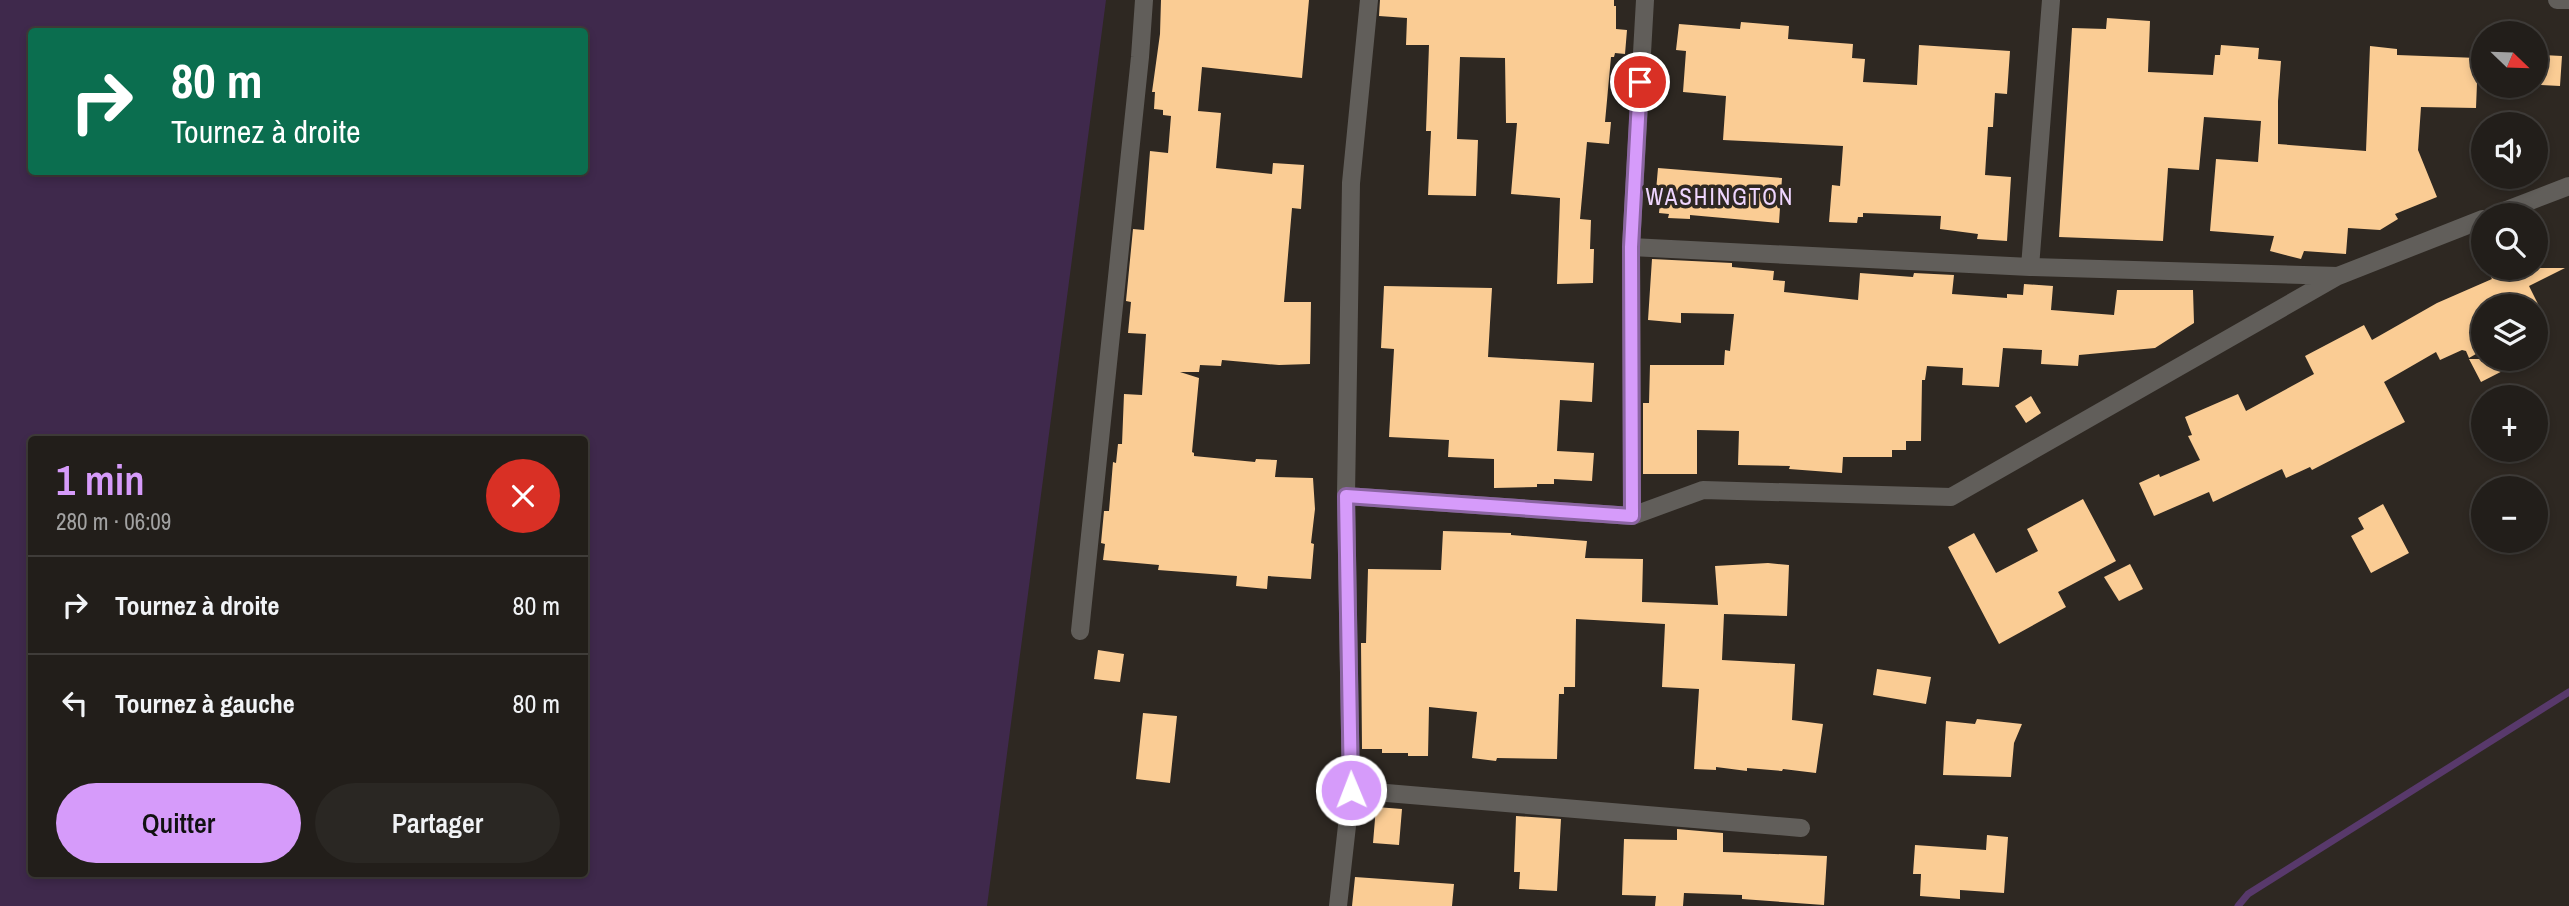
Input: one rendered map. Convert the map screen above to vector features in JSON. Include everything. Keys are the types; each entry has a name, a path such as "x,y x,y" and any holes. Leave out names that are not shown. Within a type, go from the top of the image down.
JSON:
{"street":[{"path":"1080,631 1144,0"},
{"path":"1338,906 1351,790 1346,496 1351,183 1369,0"},
{"path":"1632,516 1631,247 1644,0"},
{"path":"2030,267 2051,0"},
{"path":"2557,0 2569,0"},
{"path":"2525,203 2569,186"},
{"path":"1346,496 1632,516 1703,490 1951,497 2338,276 2471,224"},
{"path":"1631,247 2030,267 2338,276"},
{"path":"1351,790 1801,828"}],"shaded area":[{"path":"0,0 1106,0 987,906 0,906"}],"building":[{"path":"1161,0 1309,0 1302,78 1202,67 1198,111 1221,113 1216,168 1272,174 1273,163 1304,165 1301,209 1292,208 1284,302 1311,302 1310,364 1279,365 1222,360 1221,366 1200,365 1199,372 1180,372 1199,378 1192,452 1194,456 1255,462 1256,459 1277,460 1275,477 1313,478 1315,509 1311,579 1268,576 1267,589 1236,586 1237,576 1158,570 1159,565 1103,560 1105,544 1101,543 1104,511 1109,511 1113,462 1116,463 1118,444 1122,444 1124,394 1142,395 1146,334 1128,333 1131,302 1126,301 1133,229 1144,230 1150,151 1168,153 1171,116 1163,115 1163,110 1154,109 1155,92 1152,92 1160,34"},
{"path":"1380,0 1614,0 1616,29 1627,30 1625,54 1615,53 1614,57 1611,57 1605,122 1611,122 1609,144 1587,142 1580,219 1591,220 1593,283 1557,284 1560,198 1511,194 1517,123 1506,123 1505,58 1460,57 1457,139 1478,140 1476,196 1428,195 1431,131 1426,131 1429,45 1406,45 1407,18 1379,16"},
{"path":"2107,18 2150,21 2148,72 2213,75 2215,55 2220,55 2221,45 2259,48 2258,59 2281,61 2278,144 2366,151 2370,46 2397,49 2397,55 2471,58 2471,98 2476,98 2476,108 2421,107 2418,150 2437,197 2395,214 2398,219 2380,230 2348,228 2346,254 2304,251 2301,259 2270,251 2274,236 2210,231 2216,159 2258,162 2261,121 2204,117 2199,170 2168,168 2163,241 2059,237 2072,28 2106,29"},
{"path":"1741,22 1789,26 1788,39 1853,44 1852,58 1865,59 1863,82 1917,85 1919,45 2010,51 2007,94 1995,93 1993,127 1988,127 1985,175 2011,177 2007,241 1977,239 1978,234 1940,229 1941,216 1863,213 1863,217 1858,217 1857,223 1829,222 1832,185 1840,186 1843,146 1723,140 1726,96 1683,92 1686,51 1676,50 1679,24 1740,29"},
{"path":"2548,55 2562,56 2560,86 2548,85"},
{"path":"1658,168 1782,178 1779,223 1690,215 1690,219 1668,218 1669,214 1659,213 1660,203 1655,202"},
{"path":"1652,259 1732,263 1732,267 1774,271 1773,280 1785,281 1784,292 1858,300 1860,273 1913,277 1914,273 1954,275 1952,294 2007,298 2007,294 2023,295 2024,284 2053,286 2051,310 2114,315 2117,290 2193,290 2194,323 2155,348 2079,355 2078,366 2041,364 2042,350 2003,348 1999,387 1962,385 1963,368 1927,366 1925,380 1922,380 1921,441 1906,441 1906,450 1892,450 1892,457 1843,457 1842,473 1789,469 1790,466 1738,465 1739,431 1697,430 1697,474 1643,474 1643,403 1649,403 1650,365 1724,365 1725,350 1730,351 1734,314 1681,313 1681,323 1648,320"},
{"path":"2548,268 2565,268 2548,276"},
{"path":"2490,280 2541,280 2529,286 2533,294 2471,294 2471,357 2469,358 2466,351 2462,350 2440,360 2436,352 2384,382 2405,422 2312,470 2310,467 2286,478 2282,469 2213,502 2209,492 2154,516 2139,483 2200,460 2188,436 2192,435 2185,417 2238,394 2246,411 2314,374 2305,356 2364,325 2372,340 2437,303"},
{"path":"1384,286 1492,288 1488,357 1594,363 1592,402 1560,400 1557,451 1594,453 1592,481 1554,479 1554,484 1537,484 1537,487 1494,488 1494,459 1448,457 1449,440 1389,437 1394,349 1381,348"},
{"path":"2475,371 2503,371 2481,382"},
{"path":"2031,396 2041,413 2026,423 2015,406"},
{"path":"2083,499 2116,561 2058,592 2066,607 1999,644 1948,547 1974,533 1996,573 2038,551 2027,529"},
{"path":"2383,504 2409,553 2371,573 2351,536 2364,529 2358,518"},
{"path":"1443,531 1511,533 1587,541 1585,558 1643,559 1642,602 1718,605 1715,566 1768,563 1789,565 1787,616 1724,614 1722,660 1795,664 1792,720 1823,724 1816,773 1783,769 1694,769 1699,689 1662,687 1665,624 1576,619 1575,687 1564,687 1564,694 1559,694 1557,759 1497,758 1496,761 1472,758 1477,712 1429,707 1428,756 1382,753 1382,749 1362,749 1361,643 1366,643 1368,569 1441,570"},
{"path":"2130,564 2143,589 2119,601 2104,577"},
{"path":"1098,650 1124,654 1120,682 1094,679"},
{"path":"1877,669 1931,677 1926,704 1873,695"},
{"path":"1143,713 1177,716 1170,783 1136,779"},
{"path":"1977,719 2022,724 2014,743 2011,777 1943,775 1946,721 1975,724"},
{"path":"1376,807 1402,809 1399,845 1373,843"},
{"path":"1516,816 1561,819 1557,891 1519,889 1520,872 1514,872"},
{"path":"1677,829 1723,833 1723,852 1827,856 1824,905 1742,899 1742,895 1684,893 1683,906 1655,906 1656,896 1622,895 1624,839 1677,840"},
{"path":"1987,835 2008,837 2004,893 1960,890 1960,899 1920,896 1921,874 1913,874 1915,845 1986,850"},
{"path":"1355,877 1454,884 1452,906 1352,906"}],"waterway":[{"path":"2238,906 2248,894 2569,692"}],"district":[{"name":"WASHINGTON","path":"1720,197"}],"route":[{"path":"1351,790 1346,496 1632,516 1631,247 1640,82"}]}
